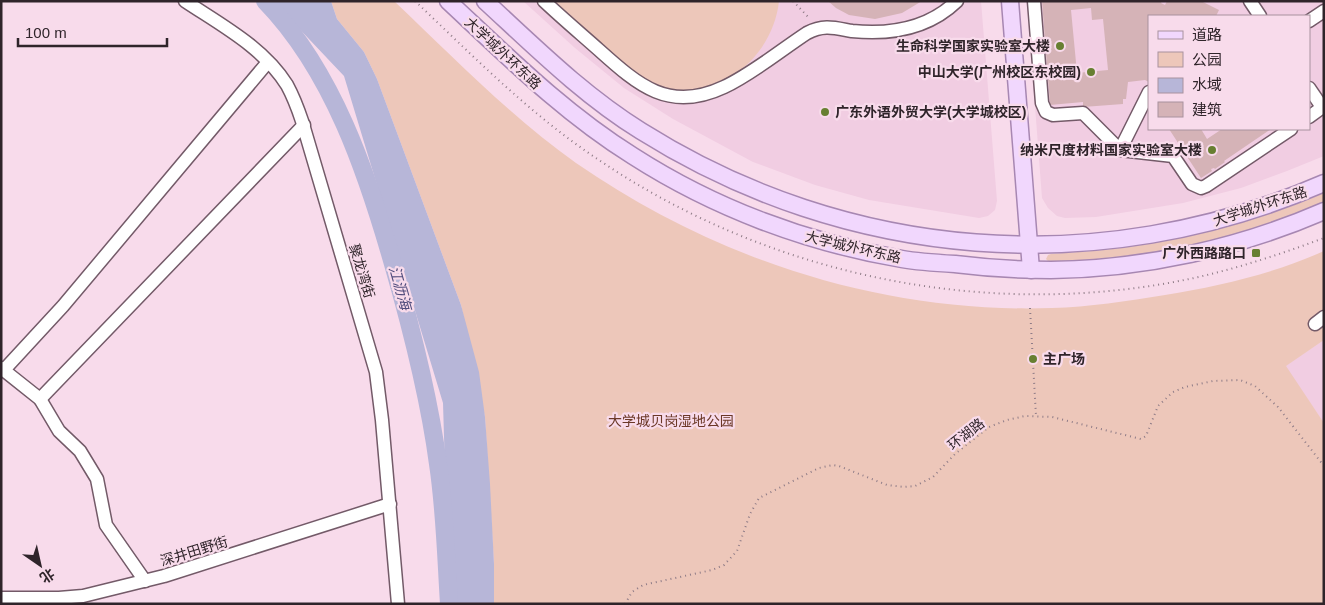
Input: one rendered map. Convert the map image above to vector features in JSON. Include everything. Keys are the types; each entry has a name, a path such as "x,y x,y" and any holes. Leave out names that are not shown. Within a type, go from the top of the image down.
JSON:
{"main road":[{"name":"大学城外环东路","path":"448,1 559,104 633,156 711,199 794,233 862,251 904,259 1025,270 1068,270 1118,266 1189,254 1254,237 1324,211"},
{"name":"大学城外环东路","path":"485,1 563,73 618,116 670,148 722,176 778,200 868,227 908,235 950,240 1023,244 1117,240 1200,225 1252,210 1324,183"},
{"path":"999,1 1025,270"},
{"path":"1010,1 1023,244"}],"street":[{"name":"聚龙湾街","path":"185,1 234,33 268,62 287,86 304,125 376,372 398,604"},
{"path":"544,1 636,82 658,94 678,98 700,96 724,87 807,33 819,28 877,32 899,31 917,26 936,17 957,1"},
{"path":"1034,1 1042,104 1044,109 1053,116 1083,113 1120,150 1173,156 1192,184 1201,188 1290,130"},
{"path":"1250,1 1259,15"},
{"path":"1310,21 1324,11"},
{"path":"145,581 106,525 97,479 80,451 59,431 40,399 2,369 63,306 268,62"},
{"path":"1310,89 1323,107 1310,115"},
{"path":"1120,150 1148,94"},
{"path":"40,399 304,125"},
{"name":"深井田野街","path":"1,598 83,596 145,581 390,504"}],"path":[{"path":"793,1 819,28"},
{"path":"1030,308 1036,416"},
{"name":"环湖路","path":"625,604 632,592 643,585 712,570 724,565 737,551 750,514 759,498 819,468 833,464 887,485 915,486 932,477 960,450 989,427 1007,420 1036,416 1052,417 1141,439 1146,436 1158,406 1173,392 1185,387 1213,381 1240,380 1254,386 1278,408 1324,466"}],"shaded area":[{"name":"广东外语外贸大学(大学城校区)","path":"523,1 981,1 997,201 995,210 988,216 979,218 869,200 815,185 753,162 673,119 624,88 575,48"},
{"name":"中山大学(广州校区东校园)","path":"1027,1 1324,1 1324,156 1241,188 1183,203 1096,217 1065,218 1057,216 1048,208 1042,198"},
{"path":"1324,340 1324,423 1285,366"}],"green space":[{"name":"大学城贝岗湿地公园","path":"331,1 394,1 505,106 576,163 629,197 685,227 743,253 802,274 863,290 925,301 988,307 1052,308 1080,306 1205,288 1266,273 1324,251 1324,340 1286,366 1324,423 1324,604 494,604 494,564 485,417 461,305 377,79 364,52 337,19"},
{"path":"553,1 779,1 775,22 766,41 754,58 738,72 720,83 700,90 680,92 659,88 638,76"},
{"path":"1324,193 1324,202 1292,216 1225,237 1157,252 1087,260 1049,262 1046,259 1051,254 1120,248 1172,240 1224,228 1275,212"}],"water":[{"path":"273,1 331,1 337,19 364,52 377,79 461,305 479,372 485,417 494,564 494,604 449,604 443,403 344,76"}],"building":[{"path":"828,1 922,1 902,13 875,19 849,15"},
{"name":"生命科学国家实验室大楼","path":"1042,1 1162,1 1161,3 1165,5 1167,1 1201,1 1219,10 1216,15 1148,15 1148,82 1145,80 1128,82 1126,99 1123,99 1123,104 1083,107 1083,102 1050,105","holes":["1091,8 1092,20 1103,19 1108,70 1077,73 1071,10"]},
{"name":"纳米尺度材料国家实验室大楼","path":"1170,130 1202,130 1207,139 1220,130 1270,130 1215,169 1211,169 1212,171 1201,178"}],"waterway":[{"name":"江沥海","path":"265,1 289,29 329,91 359,159 383,229 413,338 430,413 442,499 449,604"}],"place":[{"name":"生命科学国家实验室大楼","path":"1060,46"},
{"name":"中山大学(广州校区东校园)","path":"1091,72"},
{"name":"广东外语外贸大学(大学城校区)","path":"825,112"},
{"name":"纳米尺度材料国家实验室大楼","path":"1212,150"},
{"name":"广外西路路口","path":"1256,253"},
{"name":"主广场","path":"1033,359"}]}
